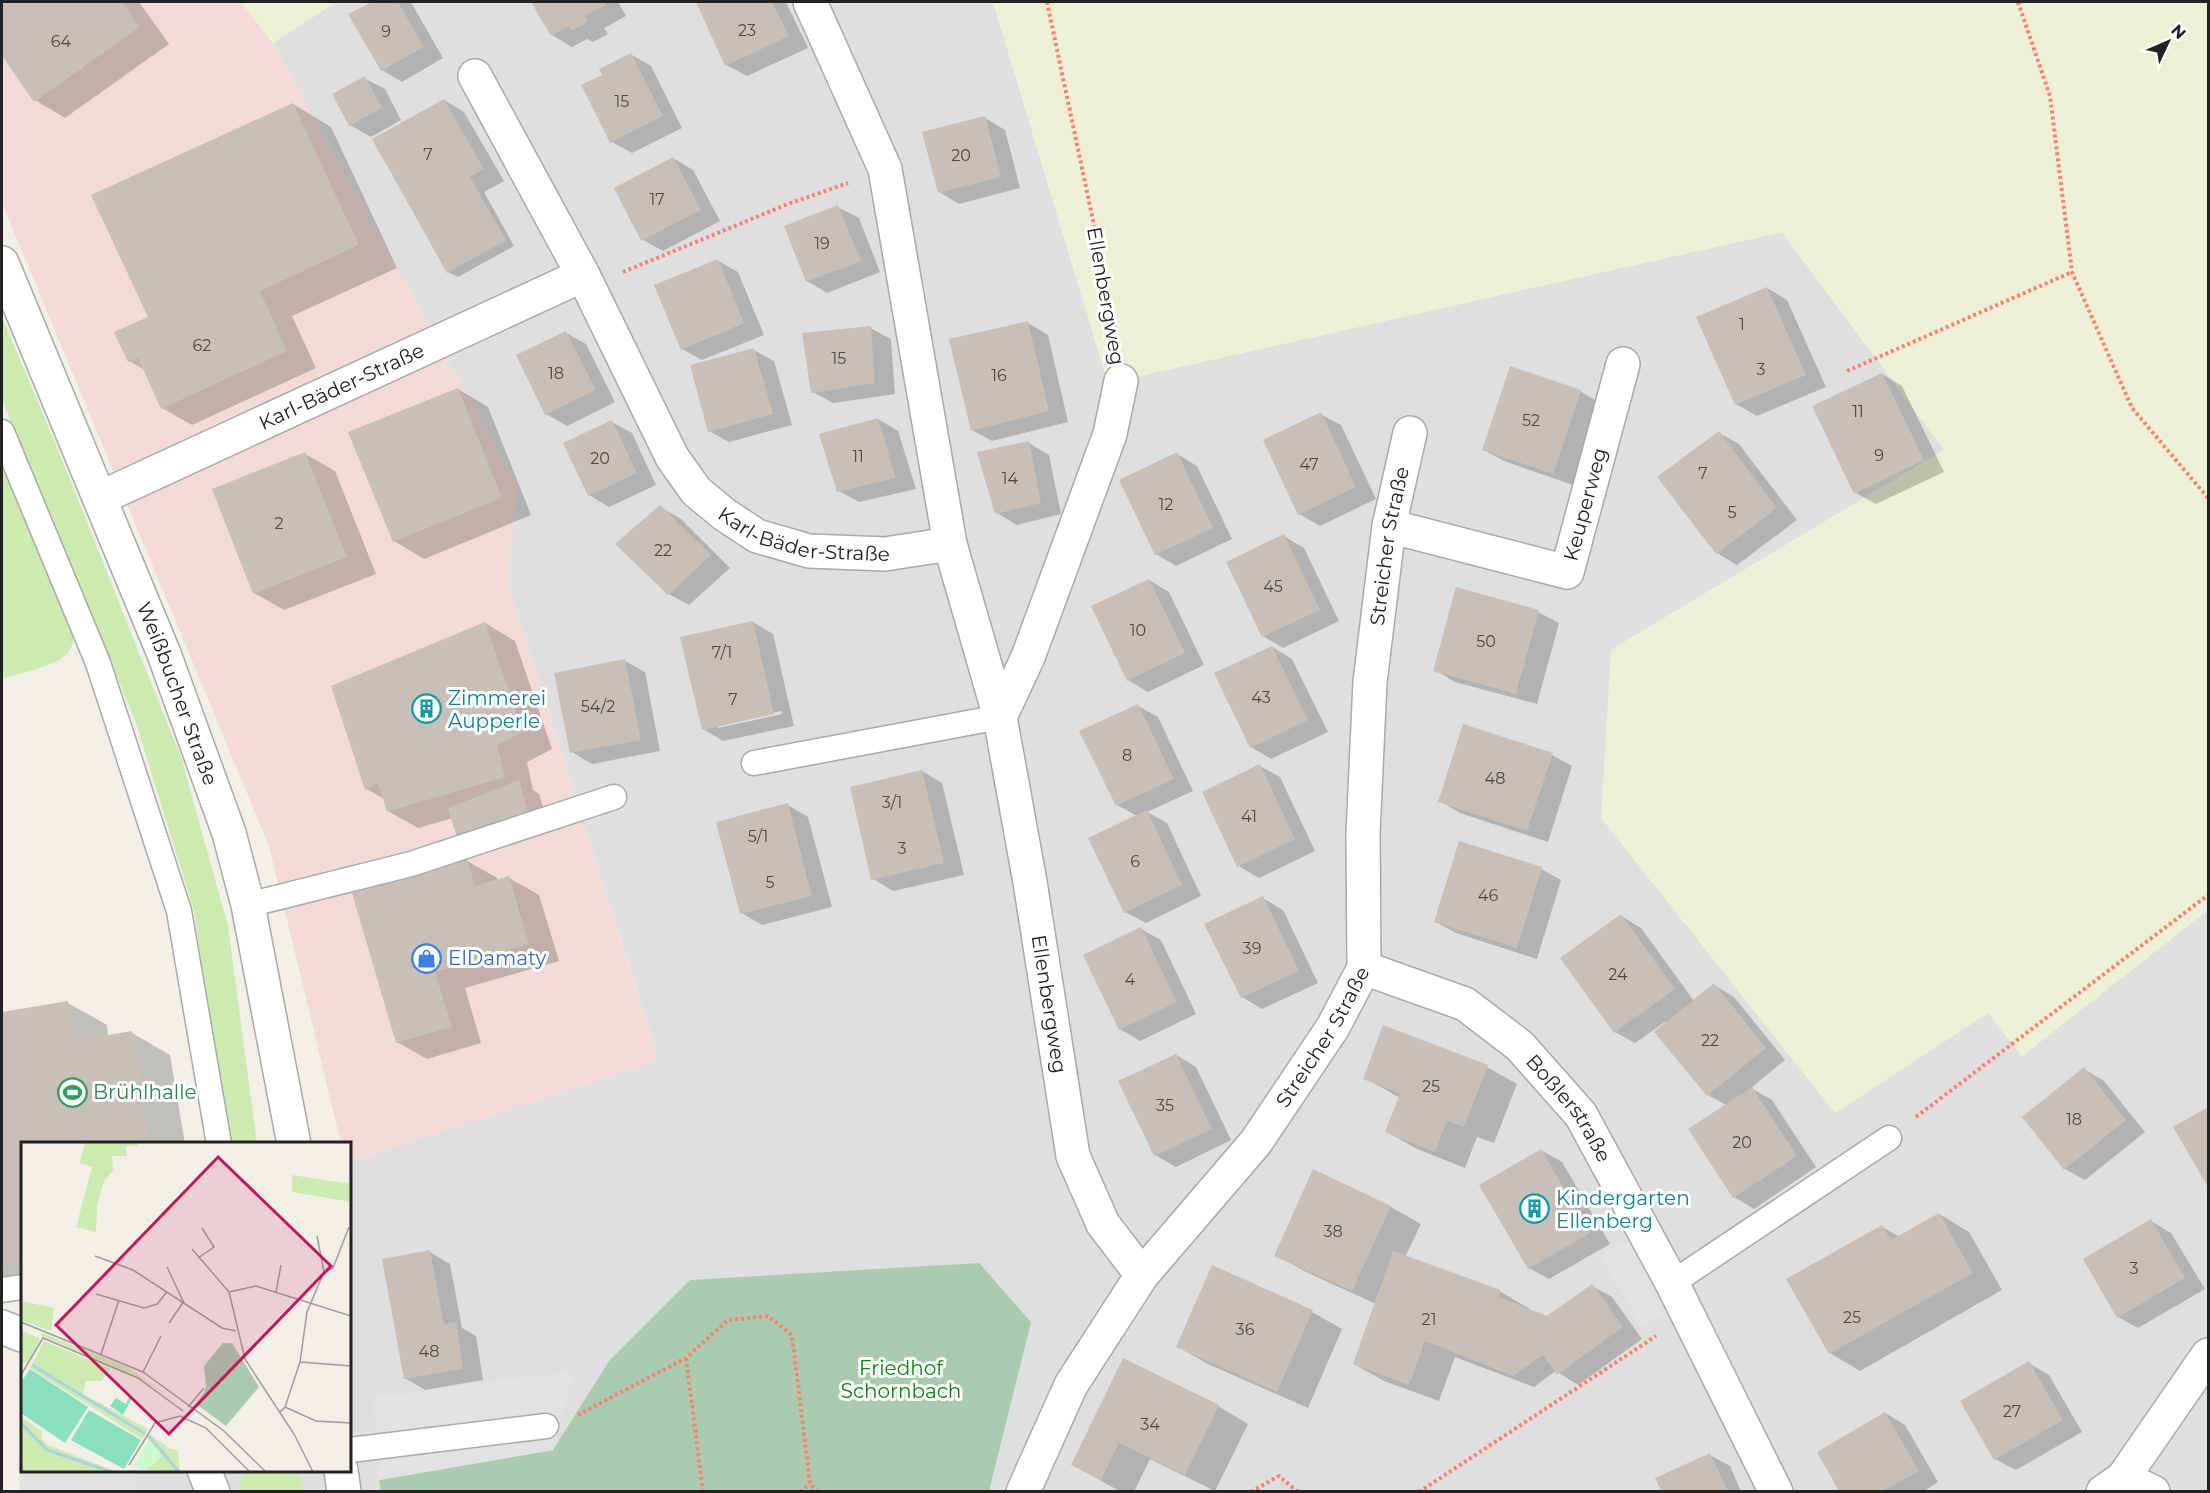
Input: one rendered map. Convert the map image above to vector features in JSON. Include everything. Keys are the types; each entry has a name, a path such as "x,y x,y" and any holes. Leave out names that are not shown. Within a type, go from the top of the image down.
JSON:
{"street":[{"name":"Ellenbergweg","path":"810,2 885,169 950,544 1000,717 1030,882 1073,1156 1103,1224 1142,1275"},
{"name":"Karl-Bäder-Straße","path":"475,76 585,281 672,457 696,491 725,515 757,536 809,551 885,554 950,544"},
{"name":"Weißbucher Straße","path":"2,263 164,654 229,833 248,905 294,1142"},
{"name":"Karl-Bäder-Straße","path":"100,498 585,281"},
{"name":"Keuperweg","path":"1389,526 1567,572 1623,364"},
{"name":"Ellenbergweg","path":"1000,717 1028,657 1110,434 1121,381"},
{"name":"Streicher Straße","path":"1023,1491 1071,1385 1142,1275 1256,1142 1334,1028 1364,968 1363,834 1370,682 1389,526 1410,433"},
{"name":"Boßlerstraße","path":"1364,968 1465,1004 1520,1046 1581,1115 1689,1315 1776,1491"},
{"path":"2,1327 21,1335"},
{"path":"2153,1491 2113,1485 2208,1354"},
{"path":"205,1472 213,1491"},
{"path":"341,1472 344,1491"}],"lane":[{"path":"2,432 98,663 179,912 219,1142"},
{"path":"754,763 1000,717"},
{"path":"248,905 411,864 614,797"},
{"path":"1672,1283 1889,1138"},
{"path":"2,1290 21,1287"},
{"path":"351,1450 546,1426"}],"path":[{"name":"Ellenbergweg","path":"1047,2 1114,320 1121,381"},
{"path":"2018,2 2050,96 2072,272 2132,408 2208,498"},
{"path":"585,281 885,169"},
{"path":"1847,371 2072,272"},
{"path":"1889,1138 2208,895"},
{"path":"1419,1491 1529,1417 1689,1315"},
{"path":"546,1426 574,1418 686,1358 728,1320 768,1316 792,1335 810,1484 818,1491"},
{"path":"686,1358 703,1491"},
{"path":"1251,1491 1279,1476 1298,1491"},
{"path":"800,1491 810,1484"}],"shaded area":[{"path":"2,2 241,2 273,43 517,485 508,584 659,1061 351,1162 351,1142 341,1142 269,846 2,203"},
{"path":"336,2 993,2 1108,383 1782,232 1944,450 1611,650 1835,1113 1988,1013 2022,1056 2208,910 2208,1491 81,1492 97,1472 351,1472 351,1162 659,1060 508,584 517,485 273,43"},
{"path":"1630,1239 1670,1312 1642,1326 1600,1255"},
{"path":"573,1371 553,1450 379,1480 373,1398"},
{"path":"18,1462 21,1462 21,1472 136,1472 136,1491 20,1491"}],"green space":[{"path":"241,2 336,2 273,43"},
{"path":"993,2 2208,2 2208,910 2022,1056 1988,1013 1835,1113 1601,818 1611,650 1944,450 1782,232 1108,383"},
{"path":"2,317 57,447 182,760 228,926 257,1142 226,1142 194,911 135,720 2,400"},
{"path":"2,454 76,630 71,647 63,658 2,679"},
{"name":"Friedhof Schornbach","path":"979,1263 1031,1322 989,1491 381,1492 379,1480 553,1450 609,1361 690,1280"},
{"path":"244,1472 297,1472 305,1491 241,1491 238,1483"}],"building":[{"path":"2,2 122,2 140,27 34,102 2,56"},
{"path":"372,2 398,2 424,47 381,71 348,14"},
{"path":"531,2 605,2 607,4 585,16 588,22 571,31 569,26 551,36"},
{"path":"696,2 772,2 789,36 725,66"},
{"path":"631,53 663,116 610,143 581,85 602,75 599,69"},
{"path":"365,76 382,108 349,126 332,94"},
{"path":"444,99 484,169 470,177 506,240 447,273 372,139"},
{"path":"293,103 359,245 260,291 287,351 161,409 138,358 128,362 114,332 148,317 91,195"},
{"path":"985,116 1001,177 938,193 922,132"},
{"path":"673,157 701,210 641,241 614,188"},
{"path":"838,205 861,261 806,282 784,226"},
{"path":"718,259 744,323 681,350 654,285"},
{"path":"1767,287 1806,375 1735,405 1696,317"},
{"path":"1028,321 1049,411 971,431 949,339"},
{"path":"871,326 875,383 811,393 802,333"},
{"path":"566,331 596,390 545,415 516,355"},
{"path":"754,348 773,414 708,432 690,365"},
{"path":"1510,366 1581,390 1553,474 1482,450"},
{"path":"1882,373 1924,460 1854,494 1812,406"},
{"path":"458,388 502,498 393,542 348,432"},
{"path":"1321,412 1356,487 1298,515 1263,440"},
{"path":"878,418 896,478 837,492 819,434"},
{"path":"612,420 637,473 588,496 563,443"},
{"path":"1719,431 1777,508 1716,554 1657,477"},
{"path":"1029,441 1041,503 995,514 977,452"},
{"path":"305,452 347,557 253,594 212,489"},
{"path":"1177,452 1213,528 1155,555 1119,480"},
{"path":"660,505 711,555 668,595 615,544"},
{"path":"1284,534 1320,610 1262,637 1226,562"},
{"path":"1149,579 1185,653 1127,681 1091,606"},
{"path":"1456,587 1539,610 1516,694 1433,671"},
{"path":"753,621 774,714 702,730 680,637"},
{"name":"Zimmerei Aupperle","path":"485,622 523,732 497,745 505,777 387,812 378,783 365,790 331,686"},
{"path":"1272,646 1308,720 1250,748 1214,673"},
{"path":"625,659 641,740 570,753 554,673"},
{"path":"1138,704 1174,779 1116,806 1079,731"},
{"path":"1463,724 1553,753 1527,831 1438,802"},
{"path":"1260,764 1295,839 1237,867 1202,792"},
{"path":"922,770 944,863 871,880 850,787"},
{"path":"519,780 529,815 457,837 448,808"},
{"path":"788,803 812,896 740,914 716,822"},
{"path":"1147,810 1182,885 1124,913 1088,838"},
{"path":"1459,841 1542,867 1517,948 1434,922"},
{"name":"ElDamaty","path":"467,859 475,886 509,876 529,944 435,972 452,1027 396,1043 352,893"},
{"path":"1263,896 1299,971 1241,998 1204,924"},
{"path":"1621,914 1675,989 1614,1033 1560,958"},
{"path":"1141,927 1177,1002 1119,1030 1083,955"},
{"path":"1714,983 1766,1048 1707,1096 1654,1032"},
{"name":"Brühlhalle","path":"68,1001 74,1041 132,1031 150,1142 21,1142 21,1262 2,1266 2,1012"},
{"path":"1383,1025 1488,1065 1464,1127 1447,1121 1435,1152 1385,1132 1400,1094 1363,1079"},
{"path":"1176,1054 1212,1129 1154,1156 1118,1081"},
{"path":"2084,1067 2126,1120 2064,1170 2022,1117"},
{"path":"1752,1087 1797,1156 1733,1198 1688,1129"},
{"path":"2208,1107 2208,1187 2173,1127"},
{"name":"Kindergarten Ellenberg","path":"1541,1149 1590,1233 1528,1269 1479,1185"},
{"path":"1313,1169 1391,1206 1352,1291 1274,1256"},
{"path":"1939,1213 1973,1273 1829,1354 1786,1279 1882,1225 1891,1240"},
{"path":"2151,1219 2185,1278 2117,1318 2083,1259"},
{"path":"430,1250 444,1324 456,1322 463,1369 404,1379 382,1259"},
{"path":"1393,1251 1501,1290 1499,1297 1547,1316 1592,1284 1623,1327 1557,1375 1543,1355 1513,1376 1425,1341 1409,1385 1353,1364"},
{"path":"1212,1265 1313,1310 1277,1392 1176,1347"},
{"path":"1123,1358 1219,1405 1185,1475 1119,1443 1101,1480 1071,1465"},
{"path":"2029,1361 2063,1420 1994,1460 1960,1401"},
{"path":"1885,1412 1919,1471 1883,1491 1839,1491 1817,1452"},
{"path":"1710,1453 1728,1491 1661,1491 1655,1478"}],"place":[{"name":"Zimmerei Aupperle","path":"427,709"},
{"name":"ElDamaty","path":"427,958"},
{"name":"Brühlhalle","path":"72,1092"},
{"name":"Kindergarten Ellenberg","path":"1535,1209"}]}
